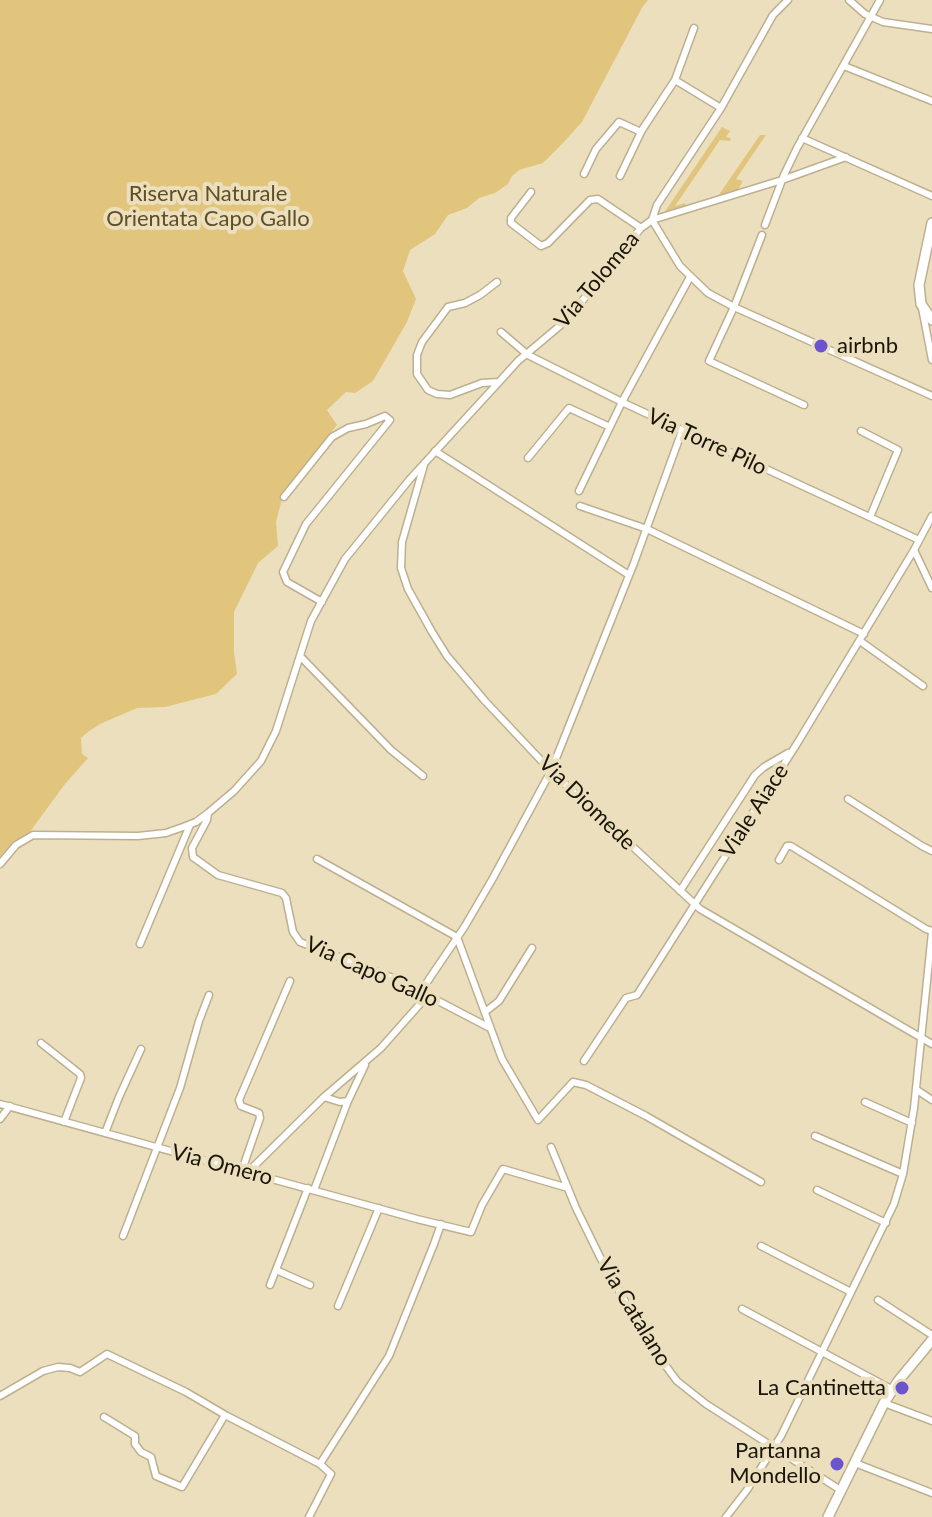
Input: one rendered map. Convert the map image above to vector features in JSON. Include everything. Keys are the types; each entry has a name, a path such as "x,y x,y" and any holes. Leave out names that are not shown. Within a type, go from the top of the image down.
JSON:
{"main road":[{"path":"932,223 920,272 919,293 921,304 932,320"},
{"path":"828,1517 884,1403 932,1338"}],"street":[{"path":"788,0 773,15 721,108 657,205 652,220 672,254 708,293 932,396"},
{"path":"849,0 883,22 932,29"},
{"path":"765,225 802,138 880,0"},
{"path":"620,176 641,132 675,80 694,28"},
{"path":"844,66 932,101"},
{"path":"675,80 721,108"},
{"path":"584,174 596,149 619,122 641,132"},
{"path":"802,138 932,196"},
{"name":"Via Tolomea","path":"190,825 234,791 261,761 276,731 311,621 345,559 425,462 518,361 568,318 641,228 652,220 846,157"},
{"path":"531,192 511,218 511,223 541,246 548,243 590,200 598,199 641,228"},
{"path":"762,235 709,361 804,405"},
{"path":"579,491 622,402 690,277"},
{"name":"Via Tolomea","path":"497,282 465,303 448,307 422,342 417,355 417,374 428,390 437,394 450,395 482,383 499,382"},
{"path":"921,304 932,360"},
{"name":"Via Torre Pilo","path":"501,332 528,355 622,402 919,540"},
{"path":"528,458 569,408 610,427"},
{"path":"284,497 332,437 348,428 385,416 390,420 306,524 283,572 287,582 322,602"},
{"path":"270,1285 365,1065 424,993 493,878 551,771 647,529 682,431"},
{"path":"861,431 898,450 870,517"},
{"path":"435,451 629,575"},
{"name":"Via Diomede","path":"425,462 402,542 401,568 408,589 432,632 454,665 500,718 551,771 694,904 932,1044"},
{"path":"580,506 647,529 862,637 923,686"},
{"name":"Viale Aiace","path":"584,1061 626,998 637,995 798,742 932,516"},
{"path":"914,550 932,588"},
{"path":"300,656 391,750 423,776"},
{"path":"680,891 755,775 785,756 798,742"},
{"path":"848,799 932,851"},
{"name":"Via Capo Gallo","path":"208,813 192,848 193,857 218,875 282,893 286,898 293,932 300,942 398,980 490,1028"},
{"path":"0,864 16,845 33,835 138,836 166,833 190,825"},
{"path":"140,944 190,825"},
{"path":"726,1517 774,1447 894,1204 903,1174 917,1090 932,931 791,846 787,846 779,860"},
{"path":"317,859 457,937 502,1059 538,1120 573,1082 586,1085 761,1182"},
{"path":"485,1012 499,1001 532,948"},
{"path":"245,1171 260,1118 259,1113 241,1106 239,1100 290,981"},
{"path":"123,1236 180,1088 209,995"},
{"path":"41,1043 80,1074 64,1122"},
{"path":"245,1171 381,1048"},
{"path":"105,1133 141,1049"},
{"path":"917,1090 932,1100"},
{"path":"324,1097 348,1101"},
{"path":"865,1102 912,1123"},
{"name":"Via Omero","path":"0,1104 442,1224"},
{"path":"0,1119 10,1106"},
{"path":"815,1136 903,1174"},
{"name":"Via Catalano","path":"551,1147 607,1270 648,1342 677,1381 706,1404 842,1491"},
{"path":"320,1464 389,1356 442,1224 471,1232 482,1205 503,1169 568,1188"},
{"path":"817,1190 886,1223"},
{"path":"338,1306 379,1208"},
{"path":"761,1246 851,1292"},
{"path":"276,1270 310,1285"},
{"path":"878,1300 932,1338"},
{"path":"742,1309 893,1390"},
{"path":"0,1396 43,1371 58,1367 80,1372 107,1354 186,1392 320,1464 331,1474 309,1517"},
{"path":"884,1403 932,1421"},
{"path":"104,1417 135,1436 135,1444 141,1452 151,1457 156,1476 182,1487 225,1415"},
{"path":"855,1463 932,1493"}],"green space":[{"name":"Riserva Naturale Orientata Capo Gallo","path":"0,0 648,0 582,122 563,143 543,163 519,170 508,184 495,193 448,215 435,234 410,250 403,271 416,299 407,322 373,381 355,393 346,392 327,410 337,425 284,491 276,522 278,546 258,563 234,612 237,674 216,694 165,707 137,708 88,732 81,738 82,754 88,758 29,833 14,841 0,857"},
{"path":"722,127 730,131 726,137 731,138 730,141 720,140 675,206 685,203 686,206 664,213"},
{"path":"760,135 766,135 736,179 743,181 737,191 718,196"}],"place":[{"name":"airbnb","path":"821,346"},
{"name":"La Cantinetta","path":"902,1388"},
{"name":"Partanna Mondello","path":"837,1464"}]}
